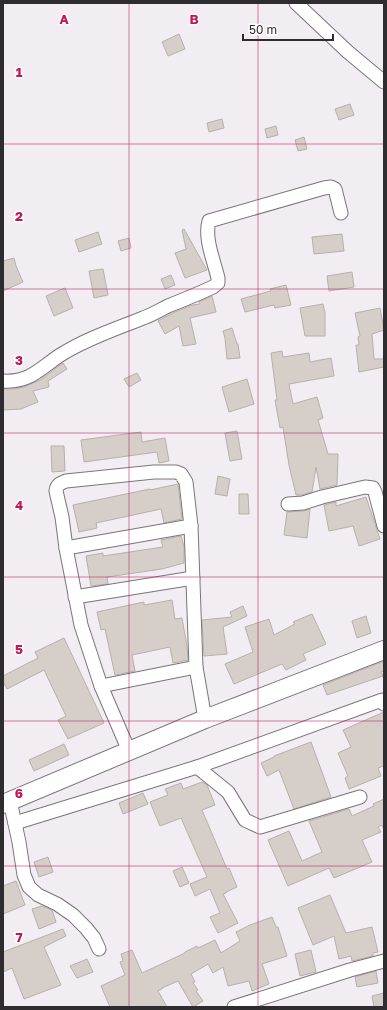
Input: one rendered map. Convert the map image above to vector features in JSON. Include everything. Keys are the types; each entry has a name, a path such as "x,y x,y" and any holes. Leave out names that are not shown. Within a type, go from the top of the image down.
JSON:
{"street":[{"path":"296,3 348,52 384,82"},
{"path":"3,381 12,382 33,375 60,355 82,342 145,317 213,287 218,283 218,278 209,245 207,227 208,221 331,187 335,189 342,213"},
{"path":"129,751 101,686 81,625 56,490 57,486 66,481 133,473 176,472 181,474 186,482 193,578 196,667 205,719"},
{"path":"288,504 303,503 322,497 369,487 373,488 375,492 384,526"},
{"path":"66,548 190,526"},
{"path":"75,597 193,578"},
{"path":"99,949 94,938 72,914 57,904 38,895 29,887 24,875 16,823 6,802 205,719 384,650"},
{"path":"101,686 196,667"},
{"path":"16,823 197,767 382,700 384,704"},
{"path":"197,767 228,792 245,820 260,828 360,797"},
{"path":"237,1007 350,970 384,961"}],"building":[{"path":"179,34 185,49 168,56 162,42"},
{"path":"350,104 354,115 339,120 335,109"},
{"path":"222,119 224,128 209,132 207,123"},
{"path":"276,126 278,135 267,138 265,129"},
{"path":"304,137 307,149 298,151 295,140"},
{"path":"184,229 207,270 185,278 175,253 186,249 182,230"},
{"path":"98,232 102,244 79,252 75,240"},
{"path":"342,234 344,251 314,254 312,237"},
{"path":"129,238 131,248 121,251 118,241"},
{"path":"14,258 23,282 3,291 3,261"},
{"path":"103,269 108,295 94,298 89,271"},
{"path":"352,272 354,287 329,291 327,276"},
{"path":"171,275 175,285 165,289 161,279"},
{"path":"286,285 291,305 275,308 274,305 245,312 241,299 271,291 270,289"},
{"path":"65,288 73,308 54,316 46,296"},
{"path":"212,296 216,312 190,318 196,344 183,346 179,326 165,334 158,321 192,305 200,304 199,302"},
{"path":"323,304 325,313 325,336 305,336 300,308"},
{"path":"380,308 384,330 372,334 374,359 384,359 384,367 359,372 356,345 359,345 358,337 360,336 355,313"},
{"path":"232,328 238,344 240,358 227,359 223,331"},
{"path":"282,351 283,357 309,353 310,362 331,358 334,376 289,384 293,404 317,397 323,418 318,420 328,454 338,454 337,485 320,489 316,467 312,492 302,495 296,495 289,465 283,427 280,428 275,400 277,400 271,353"},
{"path":"63,363 67,369 48,381 49,387 33,391 38,402 21,409 3,410 3,389 14,389 31,384 40,380"},
{"path":"137,373 141,380 129,387 124,379"},
{"path":"247,379 254,404 229,412 222,387"},
{"path":"237,431 242,459 230,461 225,433"},
{"path":"141,432 142,442 165,438 169,461 159,463 157,452 84,462 81,440"},
{"path":"51,446 64,446 65,471 52,472"},
{"path":"218,476 230,479 227,496 215,494"},
{"path":"178,484 182,519 164,523 161,509 96,523 97,528 79,532 73,505"},
{"path":"239,494 248,494 249,514 239,514"},
{"path":"366,497 380,539 359,546 353,526 329,531 324,505 336,502 336,506"},
{"path":"310,509 307,538 284,535 287,512 304,511"},
{"path":"181,536 184,546 184,563 162,569 107,577 108,584 91,586 86,556 103,553 103,556 163,547 161,540"},
{"path":"172,600 175,619 182,618 188,660 173,663 170,647 132,655 135,671 115,675 105,629 101,630 97,612 144,602 144,605"},
{"path":"243,606 247,616 223,627 227,654 204,656 202,620 232,617 230,612"},
{"path":"312,614 326,644 303,654 306,660 286,670 282,664 234,684 225,664 253,652 245,627 269,619 274,635 295,624 293,622"},
{"path":"366,616 371,633 357,638 352,621"},
{"path":"64,638 104,723 68,739 58,720 66,716 44,670 7,689 3,681 3,676 38,658 35,652"},
{"path":"384,661 384,671 381,672 383,676 327,695 323,685"},
{"path":"384,712 384,766 378,768 381,776 349,789 345,778 348,776 338,753 351,747 343,730"},
{"path":"311,742 331,797 294,809 279,770 267,776 261,763 274,756"},
{"path":"64,744 69,755 34,771 29,760"},
{"path":"202,782 207,785 215,805 202,810 227,869 229,868 237,887 223,894 238,923 218,933 210,917 220,913 210,889 195,896 190,884 207,877 181,818 160,826 150,802 168,795 165,789 181,783 183,789"},
{"path":"143,793 148,804 123,814 119,803"},
{"path":"384,799 384,830 382,825 378,827 381,832 362,840 372,862 334,878 329,868 288,886 268,840 289,831 302,861 322,852 309,821 349,809 352,816 374,806 373,804"},
{"path":"48,857 53,872 39,877 34,862"},
{"path":"182,867 189,883 180,887 173,871"},
{"path":"16,881 25,905 3,914 3,886"},
{"path":"330,895 346,933 372,927 378,952 373,953 373,956 352,961 351,956 339,959 334,936 313,945 298,908"},
{"path":"42,906 52,910 56,922 39,929 32,909"},
{"path":"272,917 276,927 278,927 287,956 262,964 269,984 252,991 249,981 228,986 223,967 213,973 208,964 191,974 195,982 193,983 198,990 196,991 203,1001 193,1007 178,981 158,991 167,1007 110,1007 101,986 125,975 120,962 123,961 121,954 132,950 142,973 197,946 198,948 215,940 221,953 240,941 236,932"},
{"path":"63,929 66,936 44,947 61,985 24,999 12,968 3,972 3,952"},
{"path":"311,950 316,972 300,976 295,954"},
{"path":"87,959 93,972 77,978 70,966"},
{"path":"376,971 378,983 357,987 355,977"},
{"path":"384,993 384,1007 374,1007 372,996"}]}
